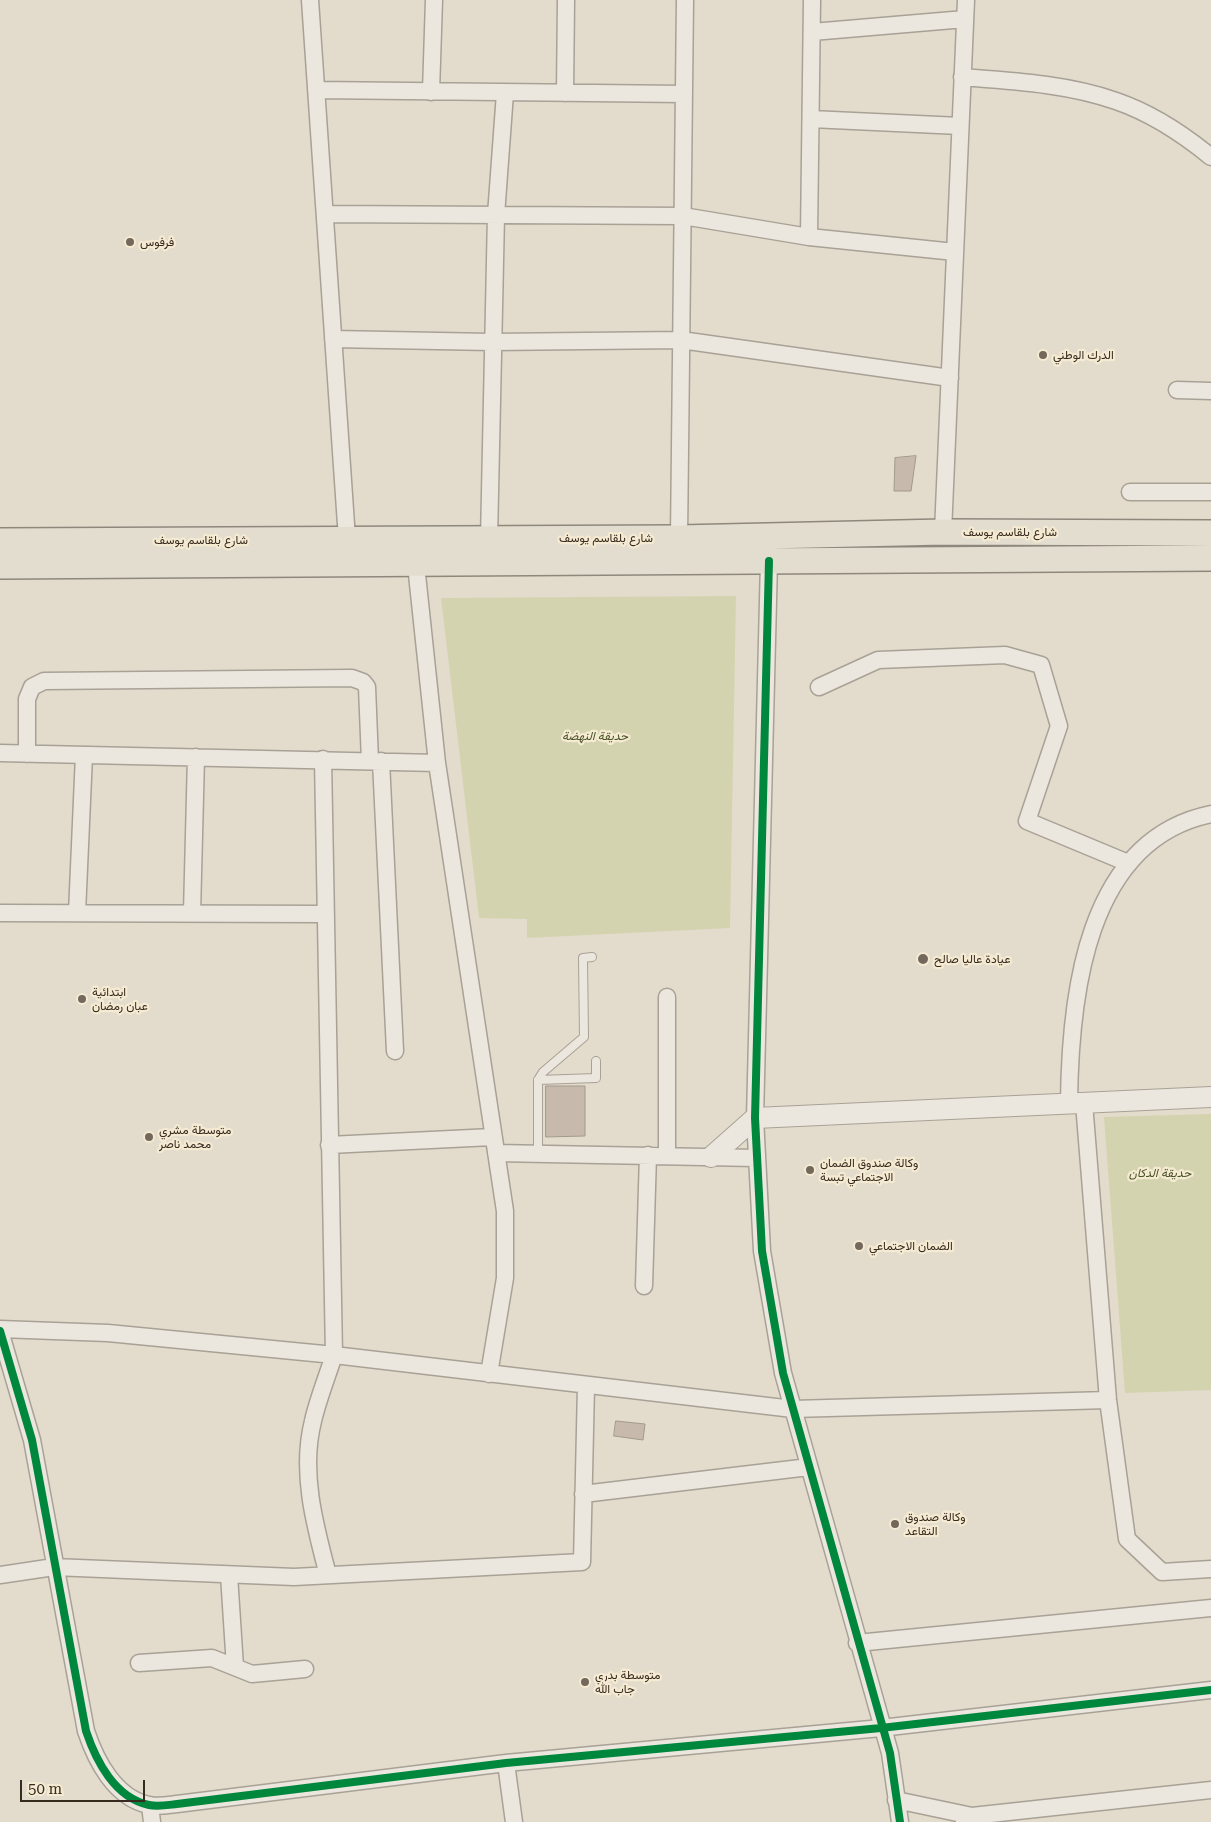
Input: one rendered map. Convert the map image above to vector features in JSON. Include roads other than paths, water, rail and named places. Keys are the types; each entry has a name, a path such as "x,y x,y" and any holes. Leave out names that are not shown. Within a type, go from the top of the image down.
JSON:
{"main road":[{"name":"شارع بلقاسم يوسف","path":"0,541 679,538 942,532 1211,533"},
{"name":"شارع بلقاسم يوسف","path":"0,566 416,565 1211,558"}],"street":[{"path":"310,0 347,540"},
{"path":"431,92 434,0"},
{"path":"565,93 566,0"},
{"path":"679,538 686,0"},
{"path":"809,237 812,0"},
{"path":"942,532 966,0"},
{"path":"812,32 966,19"},
{"path":"962,77 1014,80 1066,89 1116,101 1155,119 1190,140 1211,157"},
{"path":"316,90 684,94"},
{"path":"489,539 496,215 505,93"},
{"path":"811,119 960,126"},
{"path":"325,214 683,216 809,237 954,252"},
{"path":"333,339 492,342 681,340 950,378"},
{"path":"1177,390 1211,391"},
{"path":"1130,492 1211,492"},
{"path":"769,561 755,1118 762,1251 783,1373 857,1643 890,1753 900,1822"},
{"path":"416,565 437,763 492,1137 505,1211 507,1243 505,1278 489,1374"},
{"path":"819,687 878,660 1006,655 1041,665 1059,726 1027,821 1128,862"},
{"path":"27,754 27,699 32,686 44,681 352,678 363,682 367,687 376,761 395,1050"},
{"path":"0,753 437,763"},
{"path":"77,913 84,755"},
{"path":"192,913 196,757"},
{"path":"323,759 334,1356 312,1422 308,1458 310,1500 328,1575"},
{"path":"1211,814 1196,817 1157,836 1128,862 1102,905 1085,956 1074,1006 1069,1045 1108,1400 1127,1539 1162,1572 1211,1568"},
{"path":"0,912 325,914"},
{"path":"666,997 667,1156"},
{"path":"711,1157 755,1118 1211,1097"},
{"path":"330,1145 492,1137"},
{"path":"496,1153 756,1158"},
{"path":"644,1286 648,1155"},
{"path":"1108,1400 793,1408 334,1356 108,1333 0,1330 32,1440 48,1521 54,1567 86,1731 95,1757 112,1780 130,1798 150,1805 177,1804 506,1763 881,1728 1211,1690"},
{"path":"0,1575 54,1567 230,1575 328,1575 582,1562 586,1386"},
{"path":"583,1494 809,1467"},
{"path":"230,1575 236,1667"},
{"path":"857,1643 1211,1608"},
{"path":"139,1662 212,1658 252,1674 305,1669"},
{"path":"506,1763 514,1822"},
{"path":"896,1800 968,1819 1211,1790"},
{"path":"150,1805 152,1822"}],"lane":[{"path":"538,1154 538,1080 543,1072 584,1037 583,958 592,957"},
{"path":"538,1080 596,1078 596,1061"}],"place":[{"name":"فرفوس","path":"130,242"},
{"name":"الدرك الوطني","path":"1043,355"},
{"name":"عيادة عاليا صالح","path":"923,959"},
{"name":"ابتدائية عبان رمضان","path":"82,999"},
{"name":"متوسطة مشري محمد ناصر","path":"149,1137"},
{"name":"وكالة صندوق الضمان الاجتماعي تبسة","path":"810,1170"},
{"name":"الضمان الاجتماعي","path":"859,1246"},
{"name":"وكالة صندوق التقاعد","path":"895,1524"},
{"name":"متوسطة بدري جاب الله","path":"585,1682"}],"park label":[{"name":"حديقة النهضة","path":"595,736"},
{"name":"حديقة الدكان","path":"1160,1173"}]}
